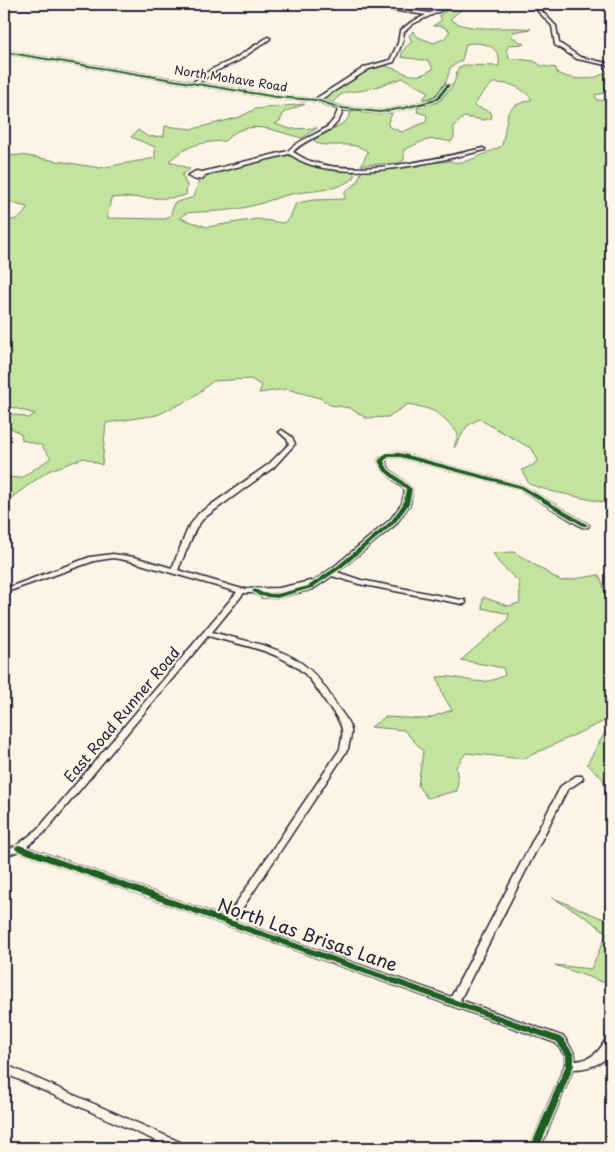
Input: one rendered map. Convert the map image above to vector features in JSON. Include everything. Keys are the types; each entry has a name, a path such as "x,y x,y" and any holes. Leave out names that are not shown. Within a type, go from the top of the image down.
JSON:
{"street":[{"path":"352,4 432,15"},
{"path":"316,100 367,68 392,61 400,43 402,32 412,23 453,4"},
{"path":"533,4 554,26 555,38 564,48 590,61 611,65"},
{"path":"195,83 214,70 235,61 268,38"},
{"name":"North Mohave Road","path":"4,52 283,98 316,100 341,108 375,112 416,106 438,98 448,85"},
{"path":"202,174 290,152 296,146 334,124 340,116 341,108"},
{"path":"290,152 312,164 359,169 422,163 483,149"},
{"path":"174,571 180,562 197,521 258,476 292,444 290,438 282,432"},
{"path":"4,591 103,557 131,559 242,591 255,591 261,595 277,596 302,590 331,572 393,522 406,504 408,489 386,470 381,461 387,455 400,455 520,487 585,525"},
{"path":"331,572 359,582 462,602"},
{"name":"East Road Runner Road","path":"4,853 19,848 40,830 242,591"},
{"path":"206,633 275,654 295,664 311,676 344,723 347,731 344,749 228,922"},
{"path":"454,1002 564,788 579,778"},
{"name":"North Las Brisas Lane","path":"19,848 560,1040 570,1055 570,1065"},
{"path":"535,1148 570,1065 592,1063 602,1056 611,1040"},
{"path":"4,1068 182,1148"},
{"path":"471,1148 493,1148"}],"green space":[{"path":"454,7 463,8 450,19 458,24 478,28 531,29 513,32 512,37 524,44 509,45 506,51 509,54 508,58 534,61 542,66 556,68 557,73 564,76 578,79 599,76 611,68 611,74 605,78 605,93 595,95 597,100 611,101 611,504 550,491 529,484 522,470 533,465 538,460 532,449 479,419 467,426 454,448 458,434 442,416 432,410 408,404 388,417 366,418 350,408 330,405 320,398 287,389 259,393 262,386 251,379 213,381 191,399 157,415 106,423 102,465 84,458 48,471 4,503 4,477 21,478 51,458 41,445 22,440 21,434 4,424 4,412 29,418 35,414 4,405 4,221 18,218 27,207 4,201 4,156 21,155 100,168 155,158 155,147 131,137 138,130 148,137 164,136 165,126 193,129 240,117 255,109 305,104 284,112 280,121 275,124 290,129 317,128 302,138 252,127 234,133 225,141 195,145 182,151 169,161 190,169 182,175 187,186 186,195 169,198 111,198 107,218 165,219 170,216 174,203 194,197 199,180 211,173 283,155 292,156 311,166 354,172 354,178 347,183 332,188 291,194 239,209 186,213 180,218 207,227 257,219 283,223 289,219 296,203 314,200 345,199 345,191 357,183 362,170 450,161 462,162 502,146 508,113 514,106 532,99 519,88 499,83 493,83 481,95 474,106 491,112 492,118 484,120 464,117 454,126 454,137 451,142 437,139 421,142 404,150 404,160 399,163 361,165 368,152 362,148 349,145 323,145 316,143 314,140 345,122 350,116 350,110 392,114 388,126 402,132 426,122 427,115 417,112 418,107 434,102 447,93 454,83 459,67 464,65 499,66 499,59 494,49 484,44 466,44 462,60 450,68 442,88 429,98 423,99 429,92 403,78 368,89 345,93 332,103 322,99 363,73 379,66 385,66 413,75 419,75 433,69 429,61 401,57 405,48 412,42 409,36 413,31 418,37 434,43 445,38 450,31 442,26 433,26 442,20 439,15"},
{"path":"514,552 561,581 599,575 608,605 610,624 611,718 523,759 466,753 456,767 457,791 427,798 418,786 423,751 404,730 371,727 385,717 426,719 452,710 443,695 437,677 486,681 505,675 503,668 461,660 507,621 509,614 482,608 483,597 508,606 520,603 519,582 499,563 493,553"},
{"path":"607,729 611,730 611,785 605,786 603,779 587,764"},
{"path":"551,897 611,922 611,985 555,965 591,969 607,933 584,916"}],"cycle path":[{"path":"4,52 276,97 316,100 341,108 380,112 432,101 438,98 448,85"},
{"path":"255,591 261,595 277,596 310,587 338,568 393,522 406,504 409,489 386,470 381,461 387,455 400,455 521,487 585,525"},
{"path":"19,848 560,1040 570,1055 570,1065 535,1148"}]}
